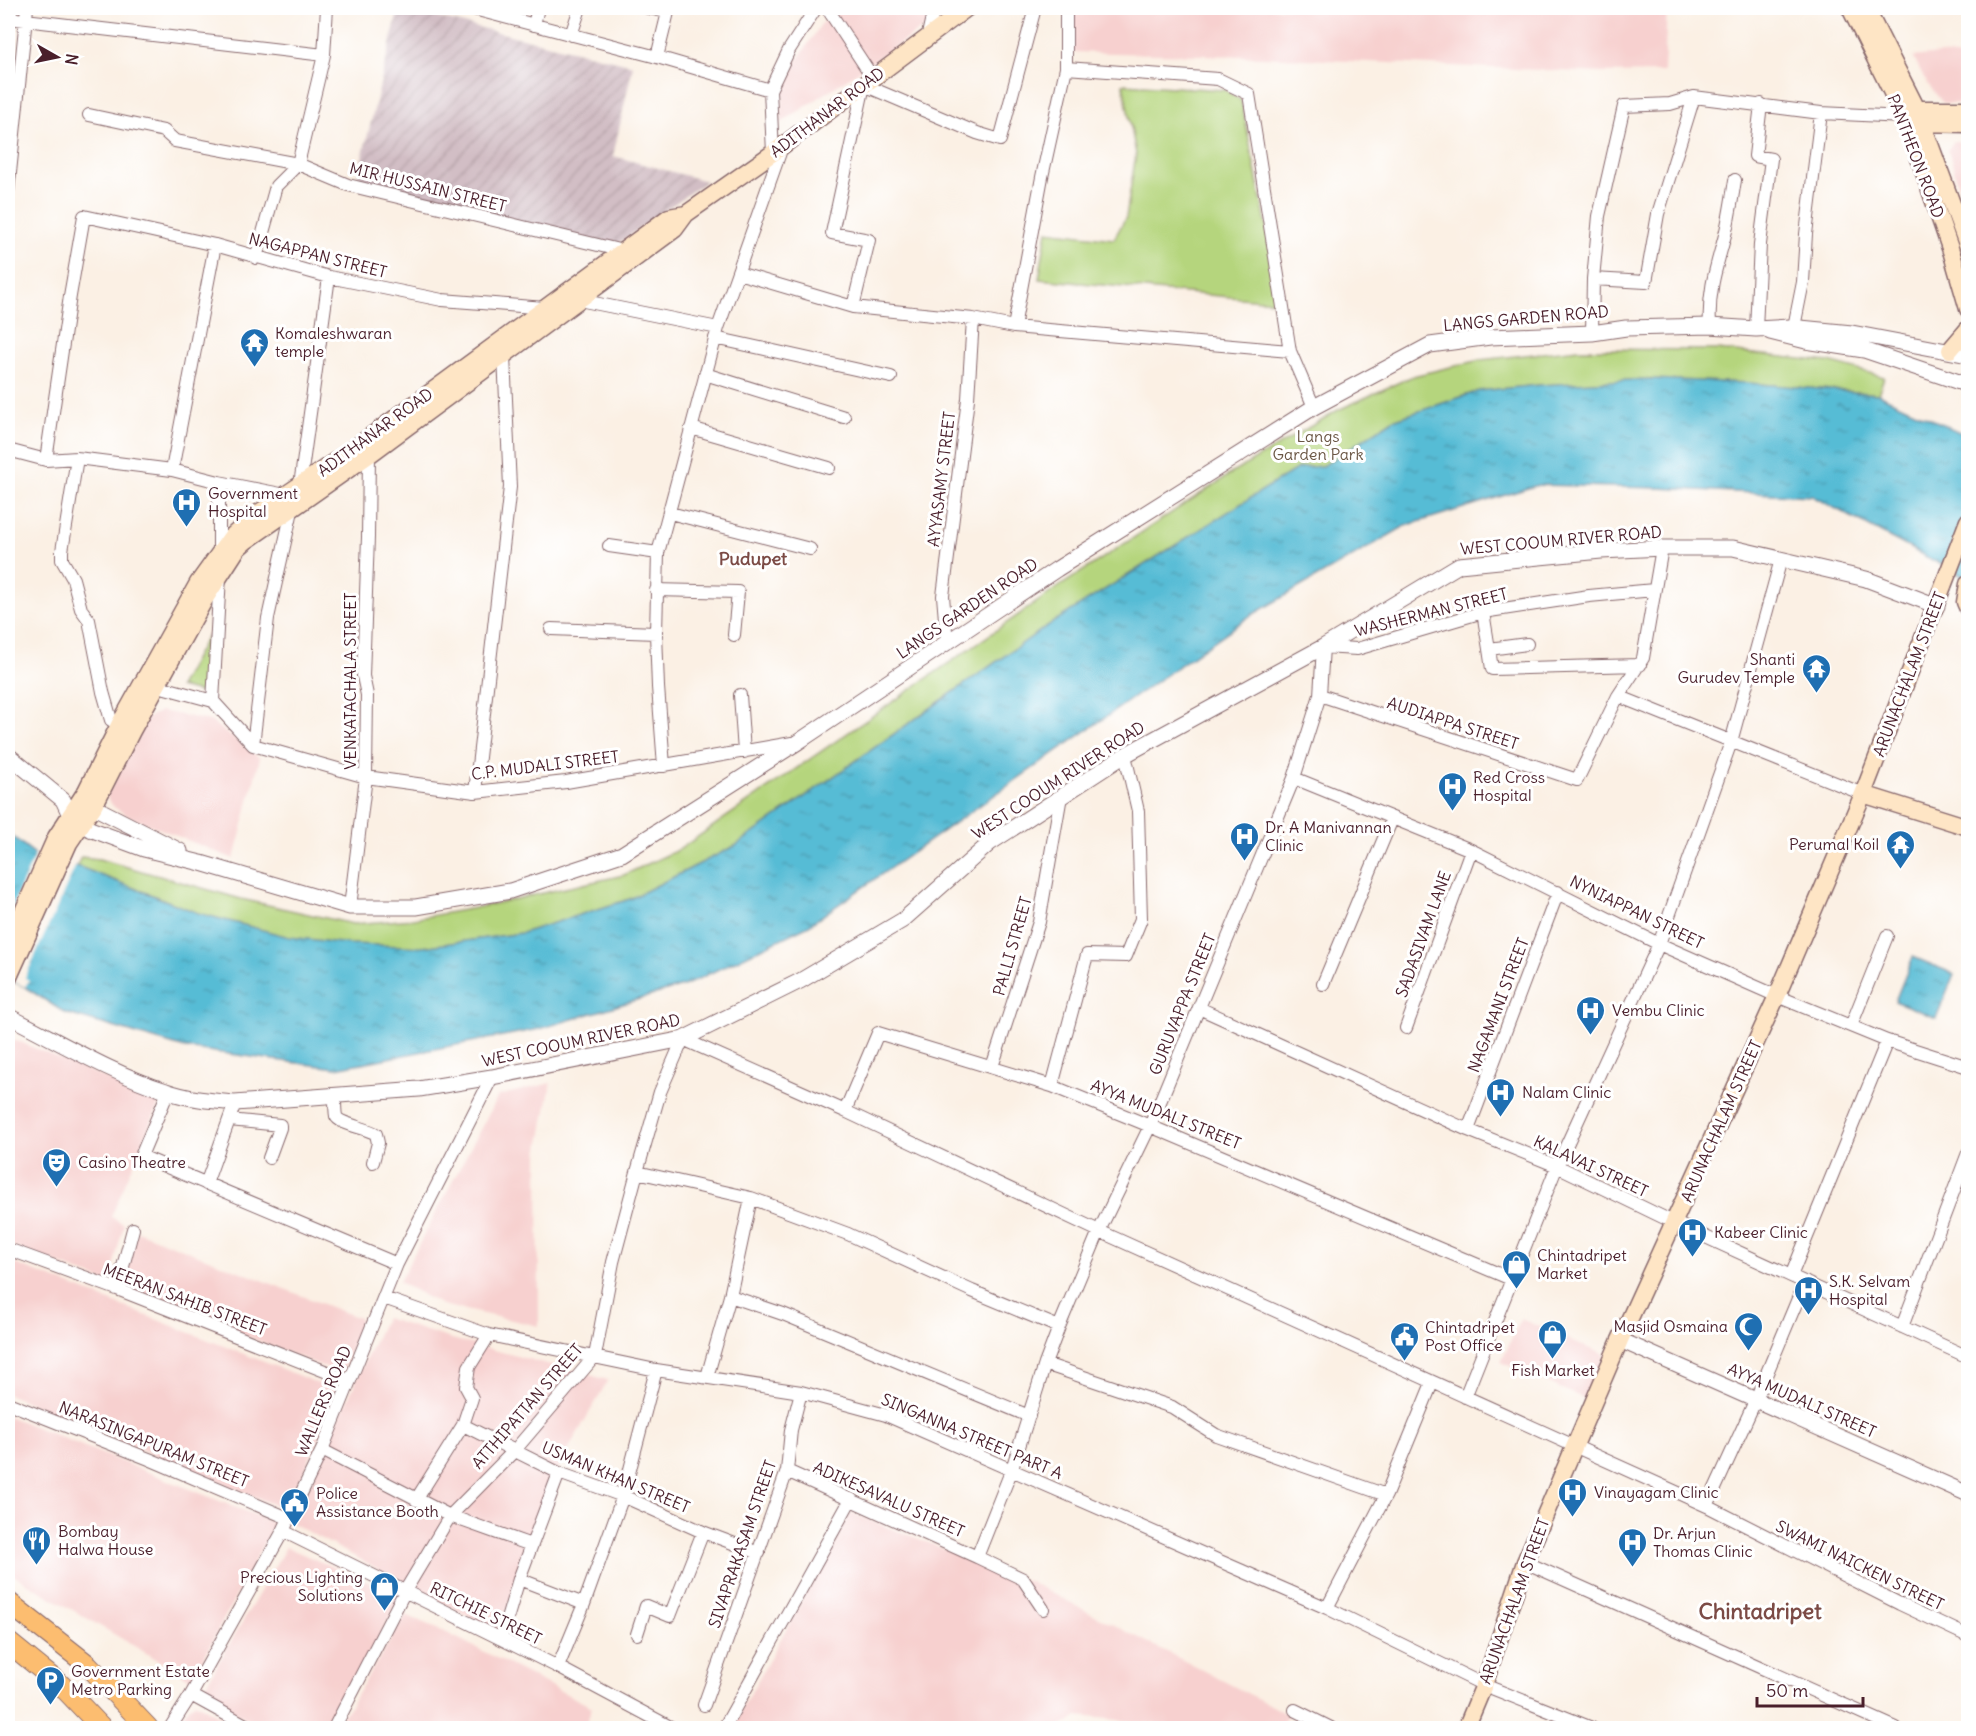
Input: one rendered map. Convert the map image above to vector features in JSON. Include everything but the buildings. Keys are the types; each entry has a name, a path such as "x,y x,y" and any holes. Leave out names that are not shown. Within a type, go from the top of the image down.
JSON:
{"main road":[{"name":"ADITHANAR ROAD","path":"63,840 119,725 192,593 218,554 241,528 369,455 675,229 686,214 778,150 967,8"},
{"name":"PANTHEON ROAD","path":"1850,8 1910,116 1968,309"},
{"name":"PANTHEON ROAD","path":"1866,8 1910,116 1968,244"},
{"path":"1910,116 1968,110"},
{"path":"1910,116 1968,124"},
{"name":"ADITHANAR ROAD","path":"78,809 132,731 220,575 246,541 290,501 300,485 669,217 686,214"},
{"path":"1950,248 1968,244"},
{"path":"1950,351 1968,329"},
{"name":"ARUNACHALAM STREET","path":"1466,1728 1484,1685 1525,1562 1620,1340 1777,996 1863,794 1937,606 1968,520"},
{"name":"ARUNACHALAM STREET","path":"1968,584 1965,597 1968,609"},
{"path":"1863,794 1968,827"},
{"path":"8,945 63,840"},
{"path":"8,979 63,840"},
{"path":"8,1602 88,1665 148,1728"},
{"path":"8,1642 61,1684 102,1728"}],"street":[{"path":"8,192 27,8"},
{"path":"256,258 276,186 298,164 324,55 327,8"},
{"path":"470,8 488,10 534,25 657,57 770,90"},
{"path":"534,25 538,8"},
{"path":"571,35 580,8"},
{"path":"648,8 669,10 657,57"},
{"path":"664,766 656,633 658,553 717,333 778,150 770,90 789,50 816,8"},
{"path":"827,8 869,82 976,133 1000,140 1035,8"},
{"path":"927,39 934,8"},
{"path":"1014,327 1042,177 1066,68 1066,8"},
{"path":"8,18 324,55"},
{"path":"1066,68 1218,80 1249,94 1290,351 1314,407"},
{"path":"854,307 869,240 832,232 869,82"},
{"path":"1592,333 1593,279 1599,216 1624,106 1670,104 1694,97 1821,112 1910,116"},
{"path":"1593,279 1646,282 1658,214 1694,97"},
{"path":"1756,329 1760,244 1771,159 1755,156 1761,104"},
{"path":"1794,327 1803,282 1806,234 1821,112"},
{"name":"MIR HUSSAIN STREET","path":"88,115 164,131 175,141 298,164 348,185 623,251"},
{"path":"1710,326 1709,306 1715,264 1724,239 1736,180"},
{"name":"NAGAPPAN STREET","path":"46,460 84,216 215,245 329,277 442,300 546,308"},
{"path":"172,470 215,245"},
{"path":"738,273 854,307 973,319 1014,327 1290,351"},
{"path":"300,485 329,277"},
{"path":"579,300 891,377"},
{"name":"AYYASAMY STREET","path":"947,643 943,596 968,399 973,319"},
{"name":"LANGS GARDEN ROAD","path":"78,809 90,829 144,849 201,862 350,907 416,907 510,891 622,854 798,742 1057,569 1314,407 1430,345 1490,337 1592,333 1626,328 1794,327 1852,333 1968,355"},
{"name":"LANGS GARDEN ROAD","path":"1756,329 1806,341 1864,350 1968,385"},
{"path":"475,792 510,487 504,356"},
{"path":"705,374 844,417"},
{"path":"691,428 829,468"},
{"path":"8,450 46,460 77,458 172,470 290,501 268,618 253,744"},
{"name":"VENKATACHALA STREET","path":"350,907 366,777 367,695 363,676 369,455"},
{"path":"77,458 62,561 74,579 81,609 89,620 103,692 111,720 119,725"},
{"path":"213,701 220,575 219,482"},
{"path":"670,513 810,549"},
{"path":"609,546 658,553"},
{"path":"1662,548 1643,658 1617,696 1863,794"},
{"name":"WEST COOUM RIVER ROAD","path":"8,1016 102,1064 168,1092 209,1101 234,1103 419,1089 682,1040 800,981 903,920 990,843 1060,796 1125,755 1323,647 1459,565 1601,551 1733,548 1866,579 1937,606"},
{"path":"1465,1397 1557,1167 1659,944 1731,742 1781,559"},
{"path":"656,590 738,592 734,635"},
{"name":"WASHERMAN STREET","path":"1323,647 1357,649 1482,612 1589,596 1654,590"},
{"path":"1482,612 1492,669 1640,665"},
{"path":"551,629 656,633"},
{"path":"1489,649 1527,644"},
{"name":"GURUVAPPA STREET","path":"977,1557 1012,1469 1059,1327 1099,1231 1150,1126 1294,778 1320,695 1323,647"},
{"path":"158,686 213,701 253,744"},
{"path":"740,695 744,752"},
{"name":"AUDIAPPA STREET","path":"1320,695 1577,780 1617,696"},
{"name":"C.P. MUDALI STREET","path":"253,744 366,777 475,792 566,782 798,742"},
{"path":"8,755 78,809"},
{"path":"1052,1086 1087,955 1125,956 1141,919 1138,811 1125,755"},
{"name":"NYNIAPPAN STREET","path":"1294,778 1472,850 1659,944 1777,996 1887,1041 1968,1067"},
{"name":"PALLI STREET","path":"992,1067 1039,922 1060,796"},
{"name":"LANGS GARDEN ROAD","path":"78,809 201,862"},
{"path":"1323,984 1392,819"},
{"name":"SADASIVAM LANE","path":"1406,1028 1472,850"},
{"name":"NAGAMANI STREET","path":"1468,1130 1558,892"},
{"path":"1851,1026 1887,936"},
{"name":"KALAVAI STREET","path":"1198,1008 1468,1130 1557,1167 1968,1357"},
{"name":"AYYA MUDALI STREET","path":"845,1111 878,1034 1052,1086 1511,1279"},
{"name":"SWAMI NAICKEN STREET","path":"682,1040 845,1111 1099,1231 1707,1506 1968,1636"},
{"name":"ATTHIPATTAN STREET","path":"334,1728 405,1591 450,1516 515,1450 595,1356 613,1262 637,1172 660,1092 682,1040"},
{"path":"1791,1276 1887,1041"},
{"name":"WALLERS ROAD","path":"170,1728 283,1531 322,1450 397,1264 492,1077"},
{"path":"168,1092 141,1156 397,1264"},
{"path":"335,1097 337,1117 340,1121 376,1134 378,1143 373,1162"},
{"path":"206,1184 234,1103"},
{"path":"229,1120 279,1125 280,1128 269,1158"},
{"path":"1902,1327 1968,1154"},
{"path":"637,1172 751,1198 848,1234 972,1291 1059,1327"},
{"path":"707,1377 730,1296 751,1198"},
{"path":"117,1289 133,1229"},
{"name":"MEERAN SAHIB STREET","path":"8,1249 117,1289 350,1381"},
{"path":"1707,1506 1756,1399 1805,1282"},
{"path":"730,1296 783,1314 1029,1416"},
{"name":"SINGANNA STREET PART A","path":"384,1298 489,1335 656,1370 801,1392 886,1415 1327,1608 1484,1685 1592,1728"},
{"path":"416,1500 463,1425 472,1398 466,1387 470,1367 489,1335"},
{"name":"AYYA MUDALI STREET","path":"1620,1340 1968,1494"},
{"path":"1045,1364 1172,1407 1216,1435 1386,1495"},
{"path":"558,1666 584,1604 623,1496 656,1370"},
{"path":"1327,1608 1386,1495 1432,1383"},
{"name":"SIVAPRAKASAM STREET","path":"704,1705 787,1471 791,1430 801,1392"},
{"name":"NARASINGAPURAM STREET","path":"8,1403 288,1518"},
{"name":"USMAN KHAN STREET","path":"463,1425 559,1473 623,1496 703,1532 759,1553"},
{"path":"322,1450 450,1516 531,1545"},
{"name":"ADIKESAVALU STREET","path":"787,1471 1023,1579 1043,1609"},
{"path":"501,1639 531,1545 559,1473"},
{"path":"724,1728 851,1499"},
{"name":"RITCHIE STREET","path":"283,1531 558,1666 672,1728"},
{"path":"637,1634 646,1606 670,1616 703,1532"},
{"path":"1525,1562 1896,1728"},
{"path":"519,1580 584,1604"},
{"path":"191,1695 251,1728"},
{"path":"1295,1710 1331,1728"}],"shaded area":[{"path":"399,8 633,65 613,156 706,181 613,247 356,183"},
{"path":"832,8 953,8 781,123 784,80"},
{"path":"1072,8 1667,8 1664,72 1602,73 1242,56 1070,52"},
{"path":"1940,54 1968,58 1968,104 1943,103 1927,83 1913,57"},
{"path":"1954,141 1968,142 1968,217 1948,150"},
{"path":"161,711 210,721 260,758 234,859 128,816 114,807 106,797 147,718"},
{"path":"9,1040 20,1042 160,1101 111,1217 124,1224 109,1283 8,1244"},
{"path":"551,1083 538,1154 539,1326 442,1305 399,1282 498,1096"},
{"path":"137,1231 361,1319 342,1374 123,1287"},
{"path":"8,1261 340,1392 290,1503 279,1507 8,1394"},
{"path":"385,1318 448,1338 608,1380 561,1462 498,1632 291,1523"},
{"name":"Fish Market","path":"1521,1319 1605,1355 1585,1399 1501,1362"},
{"path":"8,1416 274,1523 192,1680 8,1572"},
{"path":"851,1513 1030,1582 1288,1714 1280,1728 1197,1728 1078,1716 1059,1728 731,1728"},
{"path":"286,1547 401,1596 329,1728 263,1728 201,1693"},
{"path":"406,1615 449,1634 592,1707 585,1728 336,1728"},
{"path":"195,1702 239,1728 170,1728"}],"green space":[{"path":"1123,84 1225,90 1241,100 1282,302 1039,279 1047,231 1114,239 1126,217 1136,154"},
{"name":"Langs Garden Park","path":"1579,349 1717,350 1829,362 1884,377 1878,394 1748,383 1649,379 1540,385 1479,391 1393,420 1323,466 1298,468 1047,626 735,846 630,899 522,933 423,947 349,944 289,937 198,913 77,866 81,857 99,859 241,899 353,924 413,919 475,908 624,875 680,849 1063,584 1232,473 1338,410 1413,376 1480,360"},
{"path":"207,636 204,693 179,687"}],"water":[{"path":"1649,379 1748,383 1878,394 1968,436 1968,579 1812,496 1658,488 1538,485 1405,526 1250,616 809,925 686,985 539,1029 336,1068 185,1048 65,1013 25,987 8,979 8,833 40,858 77,866 198,913 289,937 349,944 423,947 522,933 630,899 735,846 1047,626 1298,468 1323,466 1393,420 1479,391"},
{"path":"1913,957 1954,974 1936,1018 1895,1001"}],"pier":[{"path":"36,852 77,863 25,978 29,980 25,987 8,979 8,916"}],"place":[{"name":"Komaleshwaran temple","path":"254,368"},
{"name":"Government Hospital","path":"187,528"},
{"name":"Shanti Gurudev Temple","path":"1816,694"},
{"name":"Red Cross Hospital","path":"1452,812"},
{"name":"Dr. A Manivannan Clinic","path":"1244,862"},
{"name":"Perumal Koil","path":"1900,870"},
{"name":"Vembu Clinic","path":"1591,1036"},
{"name":"Nalam Clinic","path":"1501,1118"},
{"name":"Casino Theatre","path":"57,1188"},
{"name":"Kabeer Clinic","path":"1693,1258"},
{"name":"Chintadripet Market","path":"1516,1290"},
{"name":"S.K. Selvam Hospital","path":"1808,1316"},
{"name":"Masjid Osmaina","path":"1749,1352"},
{"name":"Fish Market","path":"1553,1360"},
{"name":"Chintadripet Post Office","path":"1404,1362"},
{"name":"Vinayagam Clinic","path":"1573,1518"},
{"name":"Police Assistance Booth","path":"295,1528"},
{"name":"Bombay Halwa House","path":"37,1566"},
{"name":"Dr. Arjun Thomas Clinic","path":"1632,1568"},
{"name":"Precious Lighting Solutions","path":"384,1612"},
{"name":"Government Estate Metro Parking","path":"50,1706"}],"district":[{"name":"Pudupet","path":"753,558"},
{"name":"Chintadripet","path":"1760,1611"}]}
